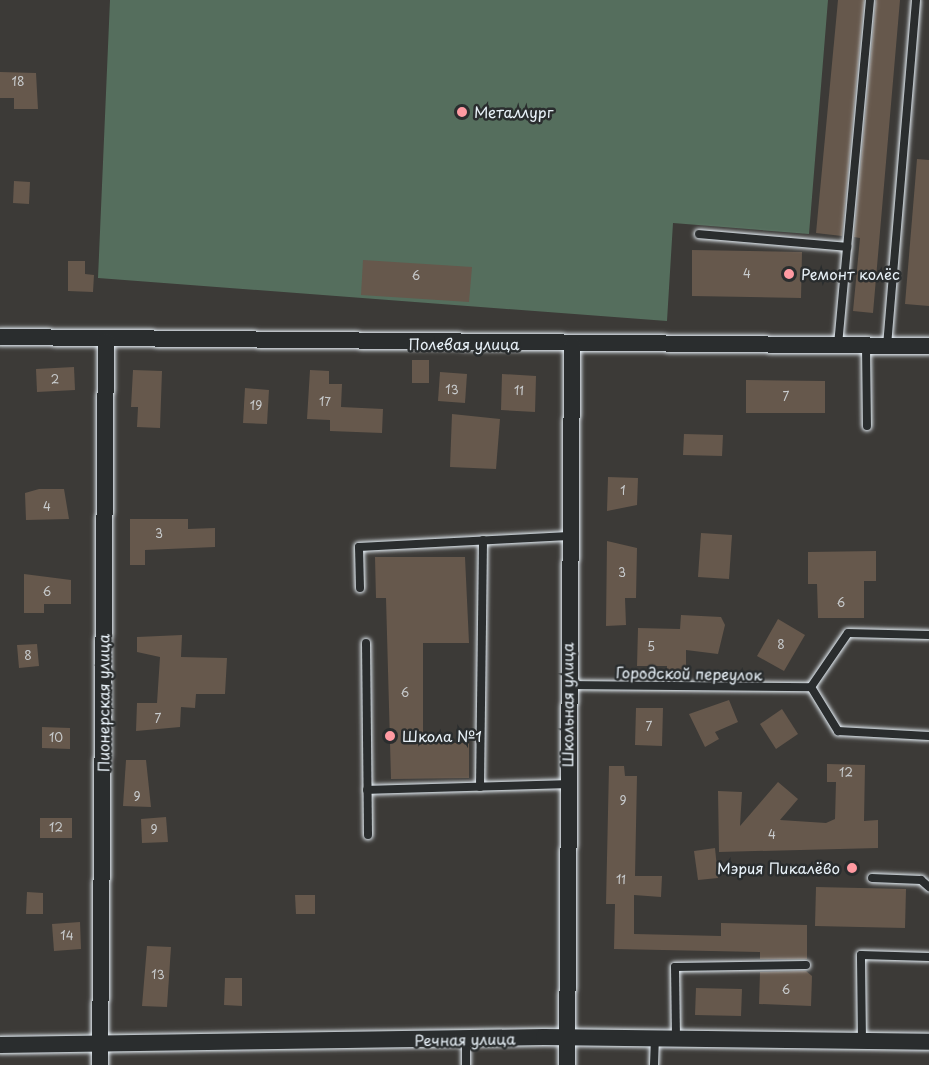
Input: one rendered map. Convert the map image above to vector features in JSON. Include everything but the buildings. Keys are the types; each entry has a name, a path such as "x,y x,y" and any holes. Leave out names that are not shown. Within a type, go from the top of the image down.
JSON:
{"street":[{"name":"Полевая улица","path":"0,337 106,341 929,346"},
{"name":"Пионерская улица","path":"100,1065 106,341"},
{"name":"Школьная улица","path":"567,1065 566,685 572,345"},
{"name":"Речная улица","path":"0,1045 567,1037 929,1042"}],"lane":[{"path":"838,345 870,0"},
{"path":"888,346 916,0"},
{"path":"699,234 847,247"},
{"path":"866,346 867,426"},
{"path":"360,588 360,547 569,536"},
{"path":"480,787 483,540"},
{"path":"929,635 848,633 811,687 838,731 929,735"},
{"path":"366,643 368,835"},
{"name":"Городской переулок","path":"566,685 811,687"},
{"path":"368,790 567,784"},
{"path":"872,878 921,880 929,887"},
{"path":"862,1041 861,955 929,957"},
{"path":"676,1038 675,967 806,965"},
{"path":"654,1037 654,1065"},
{"path":"466,1040 466,1065"}],"green space":[{"name":"Металлург","path":"110,0 828,0 809,234 673,223 667,321 98,278"}],"place":[{"name":"Металлург","path":"462,112"},
{"name":"Ремонт колёс","path":"789,274"},
{"name":"Школа №1","path":"390,736"},
{"name":"Мэрия Пикалёво","path":"852,868"}]}
